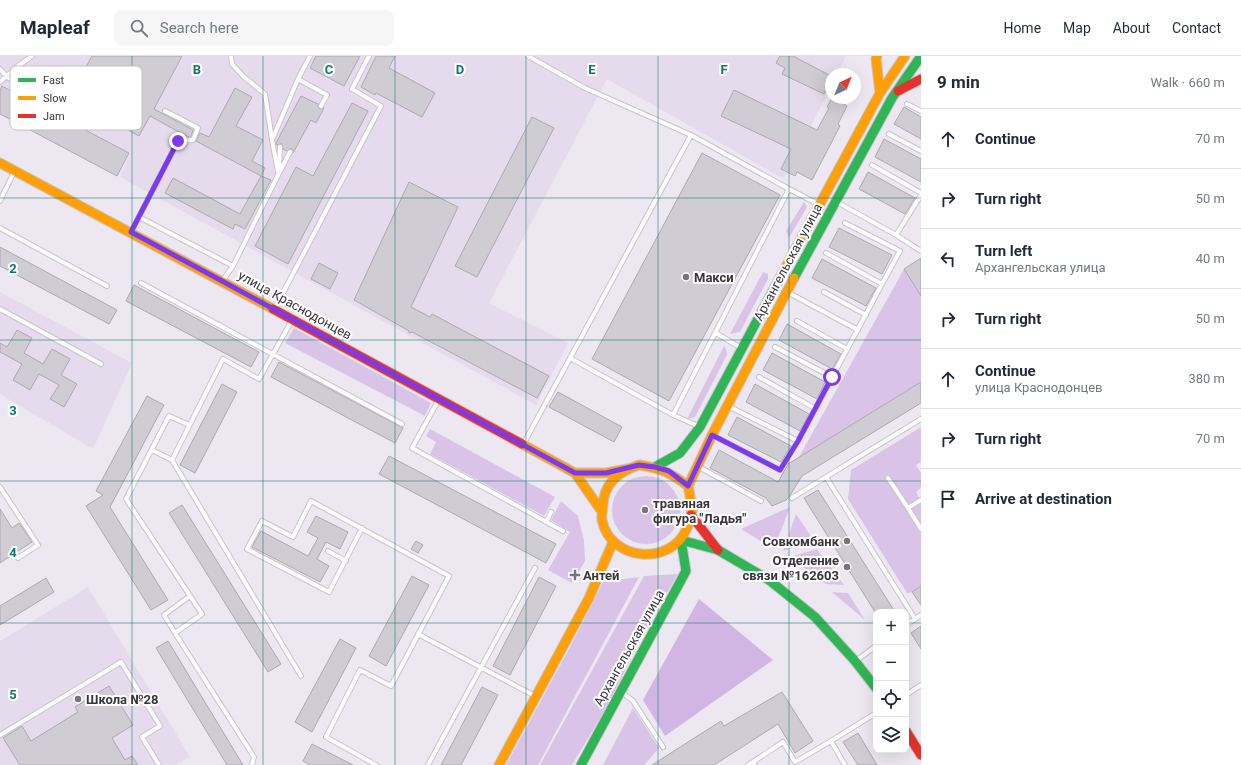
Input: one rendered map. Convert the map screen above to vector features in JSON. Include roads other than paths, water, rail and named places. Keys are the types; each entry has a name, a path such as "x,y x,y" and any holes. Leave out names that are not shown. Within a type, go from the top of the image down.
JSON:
{"main road":[{"path":"877,56 876,59 880,93"},
{"name":"Архангельская улица","path":"655,467 680,453 700,427 880,93 905,56"},
{"name":"Архангельская улица","path":"688,486 712,435 835,201 892,98 921,56"},
{"path":"892,98 904,87 921,79"},
{"name":"улица Краснодонцев","path":"0,164 131,232 575,473 606,473 628,469"},
{"path":"639,465 655,467 669,471 688,486 691,515 688,528 681,540 666,552 647,556 629,553 613,542 603,527 600,509 604,492 614,478 628,469 639,465"},
{"name":"улица Краснодонцев","path":"575,473 600,509"},
{"path":"691,515 718,550"},
{"path":"681,540 718,550 769,580 815,617 855,661 873,684"},
{"name":"Архангельская улица","path":"581,765 686,571 681,540"},
{"path":"499,765 589,598 613,542"},
{"path":"909,736 921,755"}],"lane":[{"path":"18,66 32,56"},
{"path":"231,56 232,64 243,76 264,94 279,173"},
{"path":"272,140 310,56"},
{"path":"274,310 381,106 352,89 369,56"},
{"path":"528,56 585,88 691,135 789,189 820,204"},
{"path":"0,69 10,79"},
{"path":"0,82 10,74"},
{"path":"298,80 327,95 321,106"},
{"path":"907,104 921,111"},
{"path":"131,232 178,141 193,140 198,128 165,111"},
{"path":"889,134 921,151"},
{"path":"523,445 691,135"},
{"path":"279,173 280,147"},
{"path":"222,281 233,266 290,152"},
{"path":"872,165 921,194 896,235"},
{"path":"0,201 14,172"},
{"path":"674,415 789,189"},
{"path":"835,201 896,235 921,251"},
{"path":"139,217 233,266"},
{"path":"712,435 780,470 816,409 900,252 845,223"},
{"path":"0,228 107,286"},
{"path":"826,253 882,284"},
{"path":"141,283 402,424"},
{"path":"787,292 858,330"},
{"path":"824,292 866,315"},
{"path":"0,309 101,364"},
{"path":"172,460 223,359 259,379 293,320"},
{"path":"797,322 847,349"},
{"path":"716,333 742,348"},
{"path":"775,347 832,377"},
{"path":"570,358 674,415 700,427"},
{"path":"759,378 816,409"},
{"path":"439,398 412,448 563,531"},
{"path":"728,406 798,441"},
{"path":"175,633 202,614 126,499 169,416 189,425"},
{"path":"792,498 921,420"},
{"path":"152,450 172,460 301,676"},
{"path":"697,466 760,501"},
{"path":"826,477 915,619"},
{"path":"888,478 921,529"},
{"path":"0,487 38,545 18,558 15,553"},
{"path":"908,508 921,500"},
{"path":"362,528 329,592 247,549 262,521 292,537 311,501 362,528 449,576 390,686 360,670 326,737 376,765"},
{"path":"546,522 551,512"},
{"path":"328,552 346,561"},
{"path":"428,765 534,568"},
{"path":"190,596 164,615 254,757 252,765"},
{"path":"909,623 921,615"},
{"path":"418,634 535,696"},
{"path":"855,661 873,648"},
{"path":"0,735 122,662 160,726 142,737 159,765"},
{"path":"909,693 921,686"},
{"path":"621,691 633,701 663,747"},
{"path":"748,765 754,763 783,742 795,762 873,715"},
{"path":"831,741 846,765"}],"place":[{"name":"Макси","path":"686,277"},
{"name":"травяная фигура \"Ладья\"","path":"645,510"},
{"name":"Совкомбанк","path":"847,541"},
{"name":"Отделение связи №162603","path":"847,567"},
{"name":"Антей","path":"575,575"},
{"name":"Школа №28","path":"78,699"}]}
